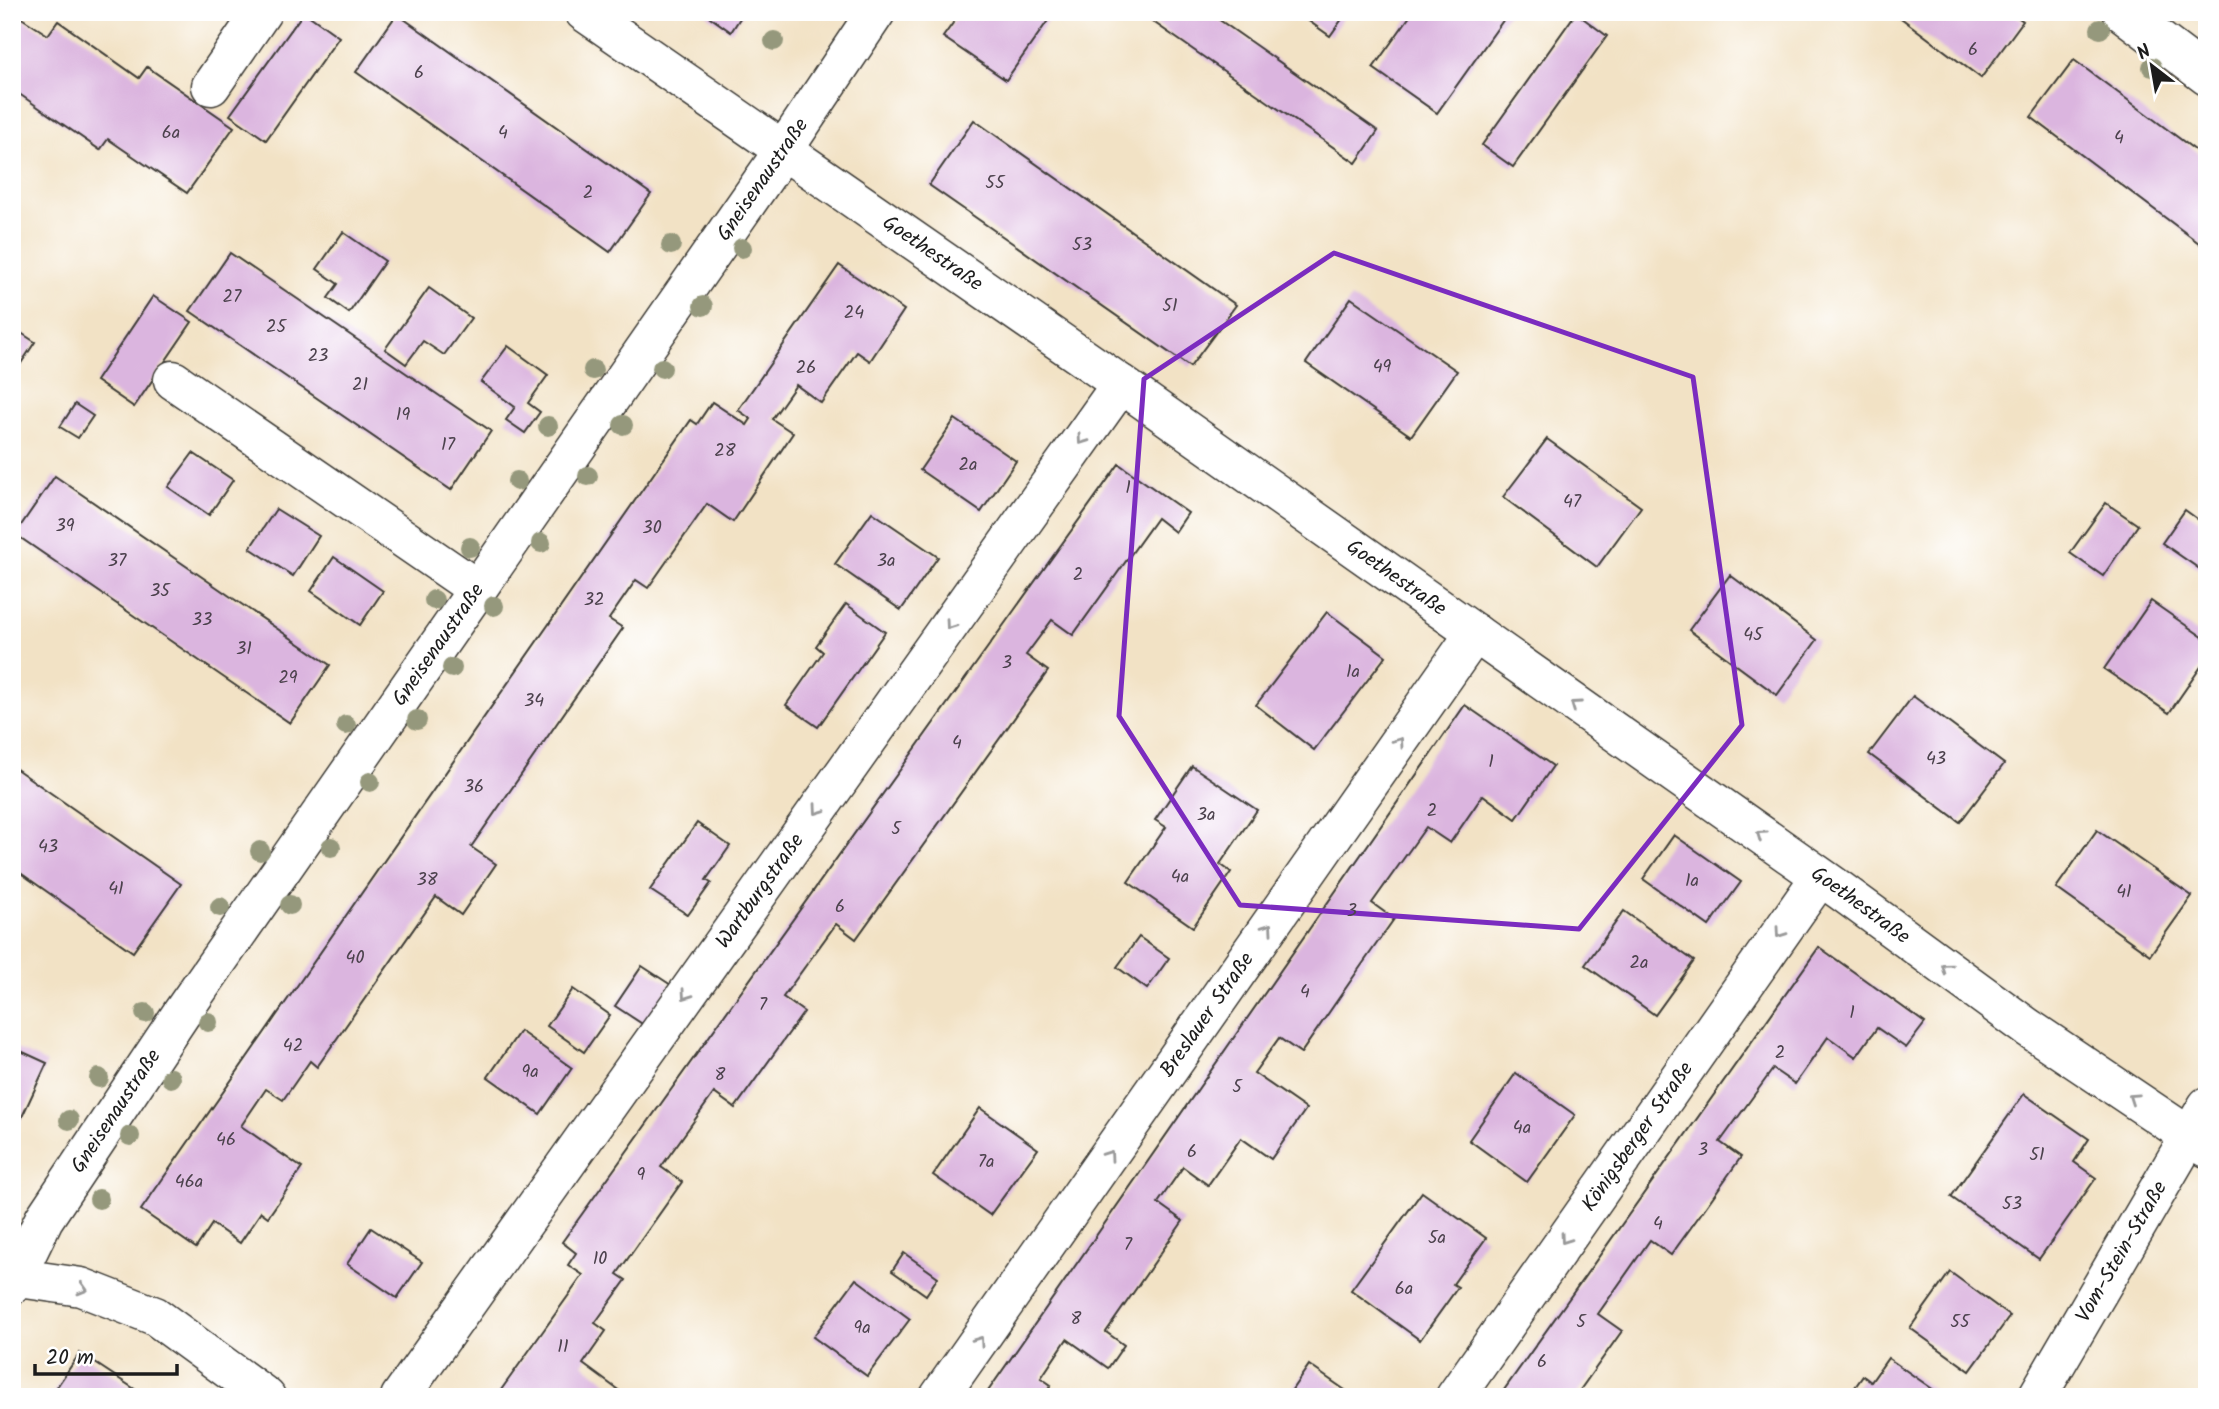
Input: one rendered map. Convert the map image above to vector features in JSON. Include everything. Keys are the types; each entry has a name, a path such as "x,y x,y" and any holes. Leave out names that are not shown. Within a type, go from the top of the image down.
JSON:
{"street":[{"path":"211,86 262,12"},
{"name":"Goethestraße","path":"584,12 1475,633 2027,1027 2201,1130"},
{"name":"Gneisenaustraße","path":"13,1279 44,1219 181,1014 783,151 876,12"},
{"path":"2122,12 2207,76"},
{"path":"173,380 477,589"},
{"name":"Wartburgstraße","path":"400,1397 1121,384"},
{"name":"Breslauer Straße","path":"939,1397 1475,633"},
{"name":"Königsberger Straße","path":"1455,1397 1820,877"},
{"name":"Vom-Stein-Straße","path":"2037,1397 2201,1130"},
{"path":"13,1279 81,1287 155,1316 266,1397"}],"highlighted area":[{"path":"1334,253 1693,377 1742,725 1579,929 1240,905 1119,716 1144,379"}],"building":[{"path":"12,12 48,35 58,21 139,78 147,67 234,127 187,193 108,139 100,150 15,91 12,95"},
{"path":"304,12 339,37 266,140 230,115"},
{"path":"703,12 744,12 731,32"},
{"path":"961,12 1054,12 1006,80 943,37"},
{"path":"1139,12 1208,12 1378,131 1356,163"},
{"path":"1296,12 1347,12 1330,36"},
{"path":"1413,12 1509,12 1437,113 1373,68"},
{"path":"1893,12 2011,12 2023,21 1981,78"},
{"path":"1576,13 1607,36 1513,167 1482,145"},
{"path":"397,14 651,194 610,252 356,72"},
{"path":"2074,60 2207,159 2207,249 2031,117"},
{"path":"974,120 1236,305 1190,367 929,185"},
{"path":"343,232 385,261 349,313 328,298 338,284 317,269"},
{"path":"230,253 491,431 451,490 190,311"},
{"path":"839,265 904,310 870,361 857,352 821,403 796,385 772,419 793,433 733,522 707,504 648,588 636,580 609,619 623,628 471,847 496,864 461,915 436,897 317,1067 310,1061 283,1100 266,1089 241,1126 302,1168 268,1217 261,1212 240,1243 212,1224 196,1248 141,1210 691,420 697,424 712,402 747,425 751,419 738,410"},
{"path":"429,288 471,318 444,355 423,341 406,364 385,349"},
{"path":"153,296 192,322 134,407 96,381"},
{"path":"1351,298 1457,371 1411,436 1306,363"},
{"path":"12,327 35,342 12,377"},
{"path":"508,346 548,375 528,403 540,412 525,433 506,420 515,407 481,382"},
{"path":"75,404 93,416 78,438 60,427"},
{"path":"955,419 1016,461 981,512 920,470"},
{"path":"1547,439 1641,507 1597,567 1503,497"},
{"path":"193,453 233,480 209,515 168,487"},
{"path":"1119,464 1188,513 1175,532 1157,518 1073,635 1052,620 1026,655 1048,671 856,939 836,924 783,997 804,1012 735,1108 714,1093 661,1167 682,1182 617,1274 626,1280 595,1323 606,1331 583,1364 621,1392 618,1397 496,1397 583,1275 568,1265 576,1253 562,1242"},
{"path":"55,476 330,665 290,723 15,534"},
{"path":"2106,503 2138,525 2103,576 2070,553"},
{"path":"276,509 319,536 293,576 250,548"},
{"path":"2185,510 2207,526 2207,574 2162,543"},
{"path":"872,512 938,557 901,610 835,564"},
{"path":"334,557 383,591 360,625 311,591"},
{"path":"1730,575 1817,640 1777,695 1689,630"},
{"path":"2151,601 2207,640 2207,658 2169,713 2104,669"},
{"path":"846,604 885,632 818,727 786,705 823,652 816,646"},
{"path":"1327,612 1386,656 1314,750 1256,705"},
{"path":"1913,696 2004,764 1960,822 1869,754"},
{"path":"1465,705 1553,766 1516,819 1483,795 1450,843 1426,827 1372,903 1394,919 1301,1053 1279,1038 1254,1073 1306,1109 1271,1159 1241,1138 1208,1185 1183,1167 1158,1203 1183,1221 1106,1332 1124,1345 1108,1368 1067,1339 1041,1378 1051,1385 1043,1397 984,1397"},
{"path":"12,766 181,884 133,952 12,867"},
{"path":"1192,766 1257,810 1220,864 1231,872 1193,927 1128,882 1166,827 1155,820"},
{"path":"697,823 730,846 706,880 711,883 688,915 650,890"},
{"path":"2097,830 2192,896 2150,955 2056,888"},
{"path":"1674,835 1741,882 1709,926 1643,879"},
{"path":"1624,911 1694,961 1655,1015 1585,965"},
{"path":"1139,937 1169,958 1147,989 1117,967"},
{"path":"1819,947 1925,1023 1906,1048 1877,1028 1856,1057 1828,1037 1795,1084 1773,1069 1720,1142 1741,1157 1705,1208 1671,1255 1650,1240 1598,1314 1622,1331 1575,1397 1499,1397"},
{"path":"642,966 671,985 644,1025 615,1006"},
{"path":"573,989 610,1015 584,1052 547,1026"},
{"path":"520,1031 572,1068 540,1114 488,1077"},
{"path":"12,1047 47,1063 15,1132 12,1130"},
{"path":"1516,1073 1575,1115 1527,1182 1469,1140"},
{"path":"2024,1094 2089,1139 2074,1162 2096,1178 2039,1259 1951,1197"},
{"path":"980,1108 1038,1149 990,1215 933,1175"},
{"path":"1422,1192 1486,1238 1453,1284 1458,1287 1420,1340 1351,1290"},
{"path":"371,1228 422,1262 397,1298 347,1264"},
{"path":"904,1253 938,1277 926,1295 892,1271"},
{"path":"1950,1272 2010,1316 1970,1371 1910,1328"},
{"path":"856,1279 910,1319 867,1376 813,1337"},
{"path":"80,1353 139,1392 135,1397 50,1397"},
{"path":"1888,1358 1944,1397 1848,1397 1863,1376 1871,1382"},
{"path":"1309,1365 1355,1397 1287,1397"}]}
